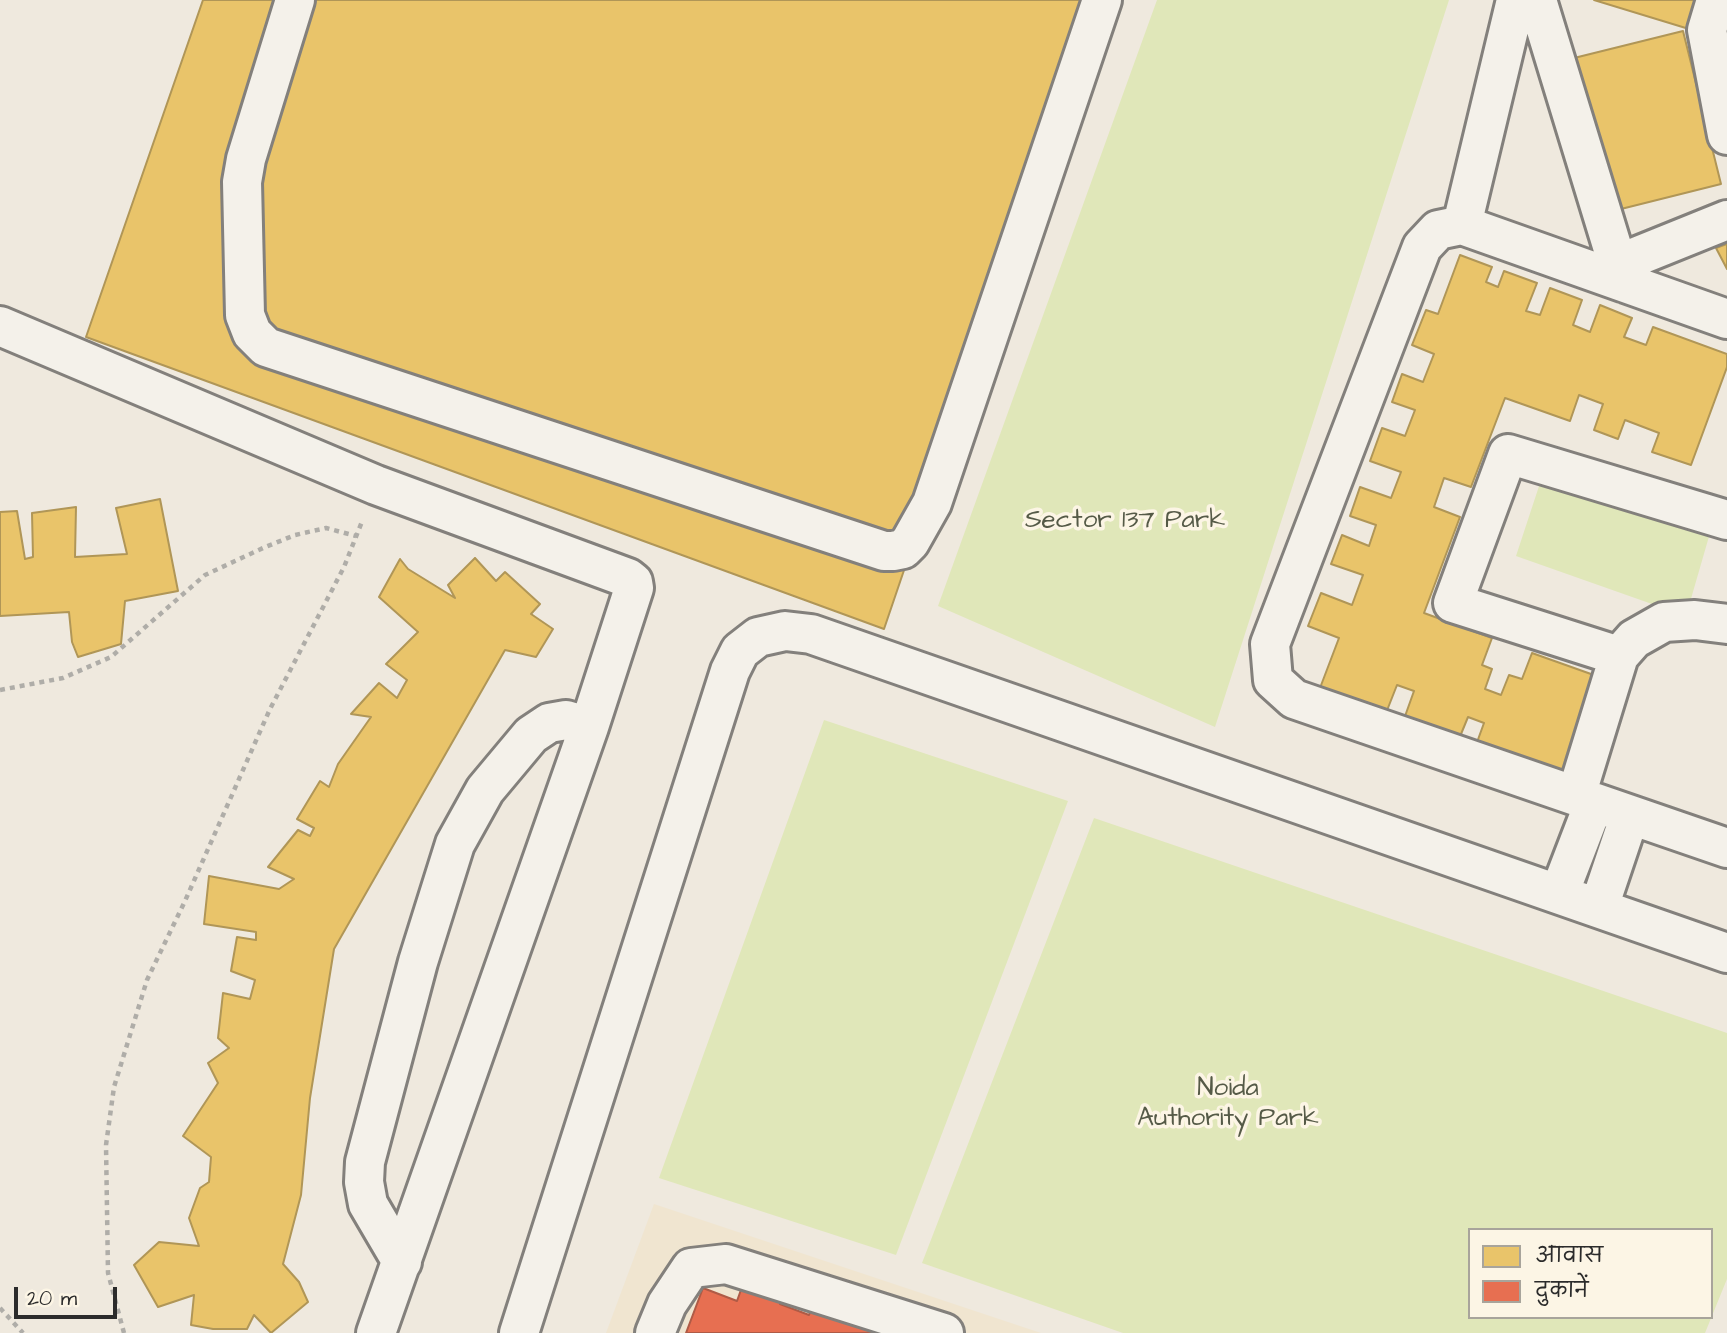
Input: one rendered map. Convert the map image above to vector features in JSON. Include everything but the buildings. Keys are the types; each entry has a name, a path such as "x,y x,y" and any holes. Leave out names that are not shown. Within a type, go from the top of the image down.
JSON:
{"street":[{"path":"295,0 246,159 242,182 245,315 252,333 266,347 872,547 893,551 903,549 910,542 932,502 1102,0"},
{"path":"1462,225 1516,0"},
{"path":"1537,0 1621,273"},
{"path":"1716,0 1706,30 1727,135"},
{"path":"1621,273 1727,220"},
{"path":"1727,319 1621,273 1462,225 1438,230 1422,247 1270,644 1273,680 1294,699 1727,848"},
{"path":"0,326 376,485 633,582 634,588 589,727 376,1333"},
{"path":"1619,656 1453,603 1508,454 1727,520"},
{"path":"1559,894 1619,656 1634,639 1664,622 1695,620 1727,624"},
{"path":"519,1333 730,671 740,652 758,637 785,631 811,634 1727,953"},
{"path":"402,1262 368,1204 364,1181 365,1162 418,962 455,844 485,790 531,735 549,723 566,720 589,727"},
{"path":"1598,907 1630,815"},
{"path":"655,1333 667,1304 691,1268 726,1264 944,1333"}],"path":[{"path":"124,1333 108,1273 106,1145 114,1087 147,980 191,889 270,709 344,567 376,485"},
{"path":"0,690 63,678 111,657 205,575 263,548 295,535 326,528 356,536"},
{"path":"0,1308 23,1333"}],"shaded area":[{"path":"654,1204 1041,1333 606,1333"}],"green space":[{"name":"Sector 137 Park","path":"1157,0 1449,0 1215,727 938,606"},
{"path":"1542,477 1710,533 1686,616 1516,556"},
{"path":"824,720 1068,801 896,1255 659,1178"},
{"name":"Noida Authority Park","path":"1094,818 1727,1033 1727,1279 1713,1313 1713,1228 1468,1228 1468,1319 1711,1319 1705,1333 1123,1333 922,1263"}]}
